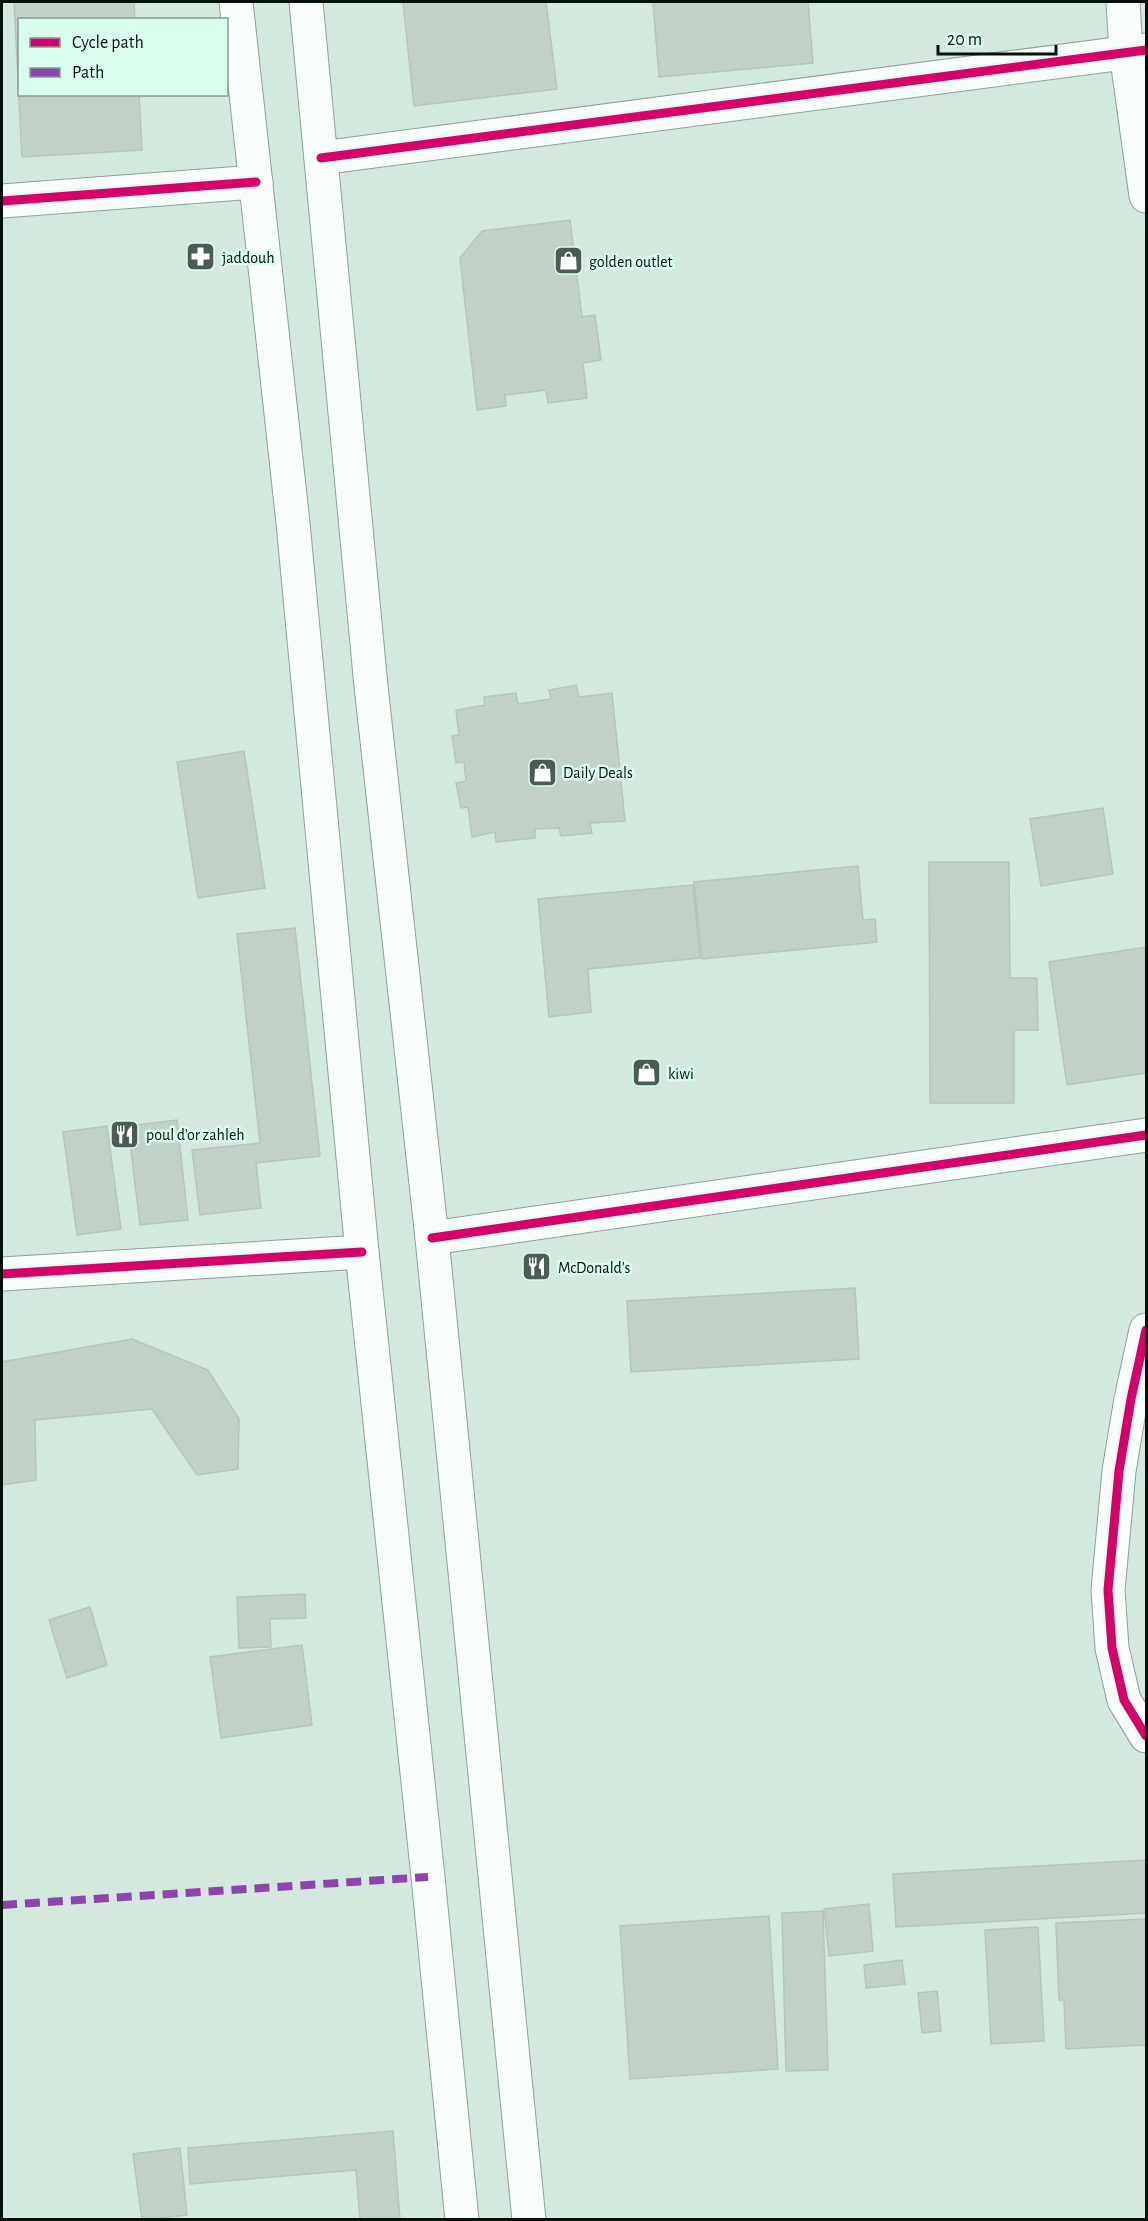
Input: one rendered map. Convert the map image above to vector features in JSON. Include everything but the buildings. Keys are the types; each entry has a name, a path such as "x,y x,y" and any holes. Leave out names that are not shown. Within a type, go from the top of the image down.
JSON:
{"main road":[{"path":"236,2 293,523 362,1252 426,1853 462,2220"},
{"path":"306,2 371,686 432,1238 529,2220"},
{"path":"1123,2 1136,51 1146,196"},
{"path":"321,158 1136,51"},
{"path":"2,201 255,182"},
{"path":"432,1238 1146,1136"},
{"path":"2,1274 362,1252"},
{"path":"1146,1330 1119,1471 1108,1590 1112,1648 1124,1700 1146,1736"}],"marked path":[{"path":"2,1905 428,1877"}],"cycle path":[{"path":"321,158 1146,50"},
{"path":"2,201 256,182"},
{"path":"432,1238 1146,1135"},
{"path":"2,1274 362,1252"},
{"path":"1146,1330 1119,1471 1108,1590 1112,1648 1124,1700 1146,1736"}],"place":[{"name":"jaddouh","path":"201,257"},
{"name":"golden outlet","path":"568,261"},
{"name":"Daily Deals","path":"542,772"},
{"name":"kiwi","path":"647,1073"},
{"name":"poul d'or zahleh","path":"125,1134"},
{"name":"McDonald's","path":"537,1267"}]}
